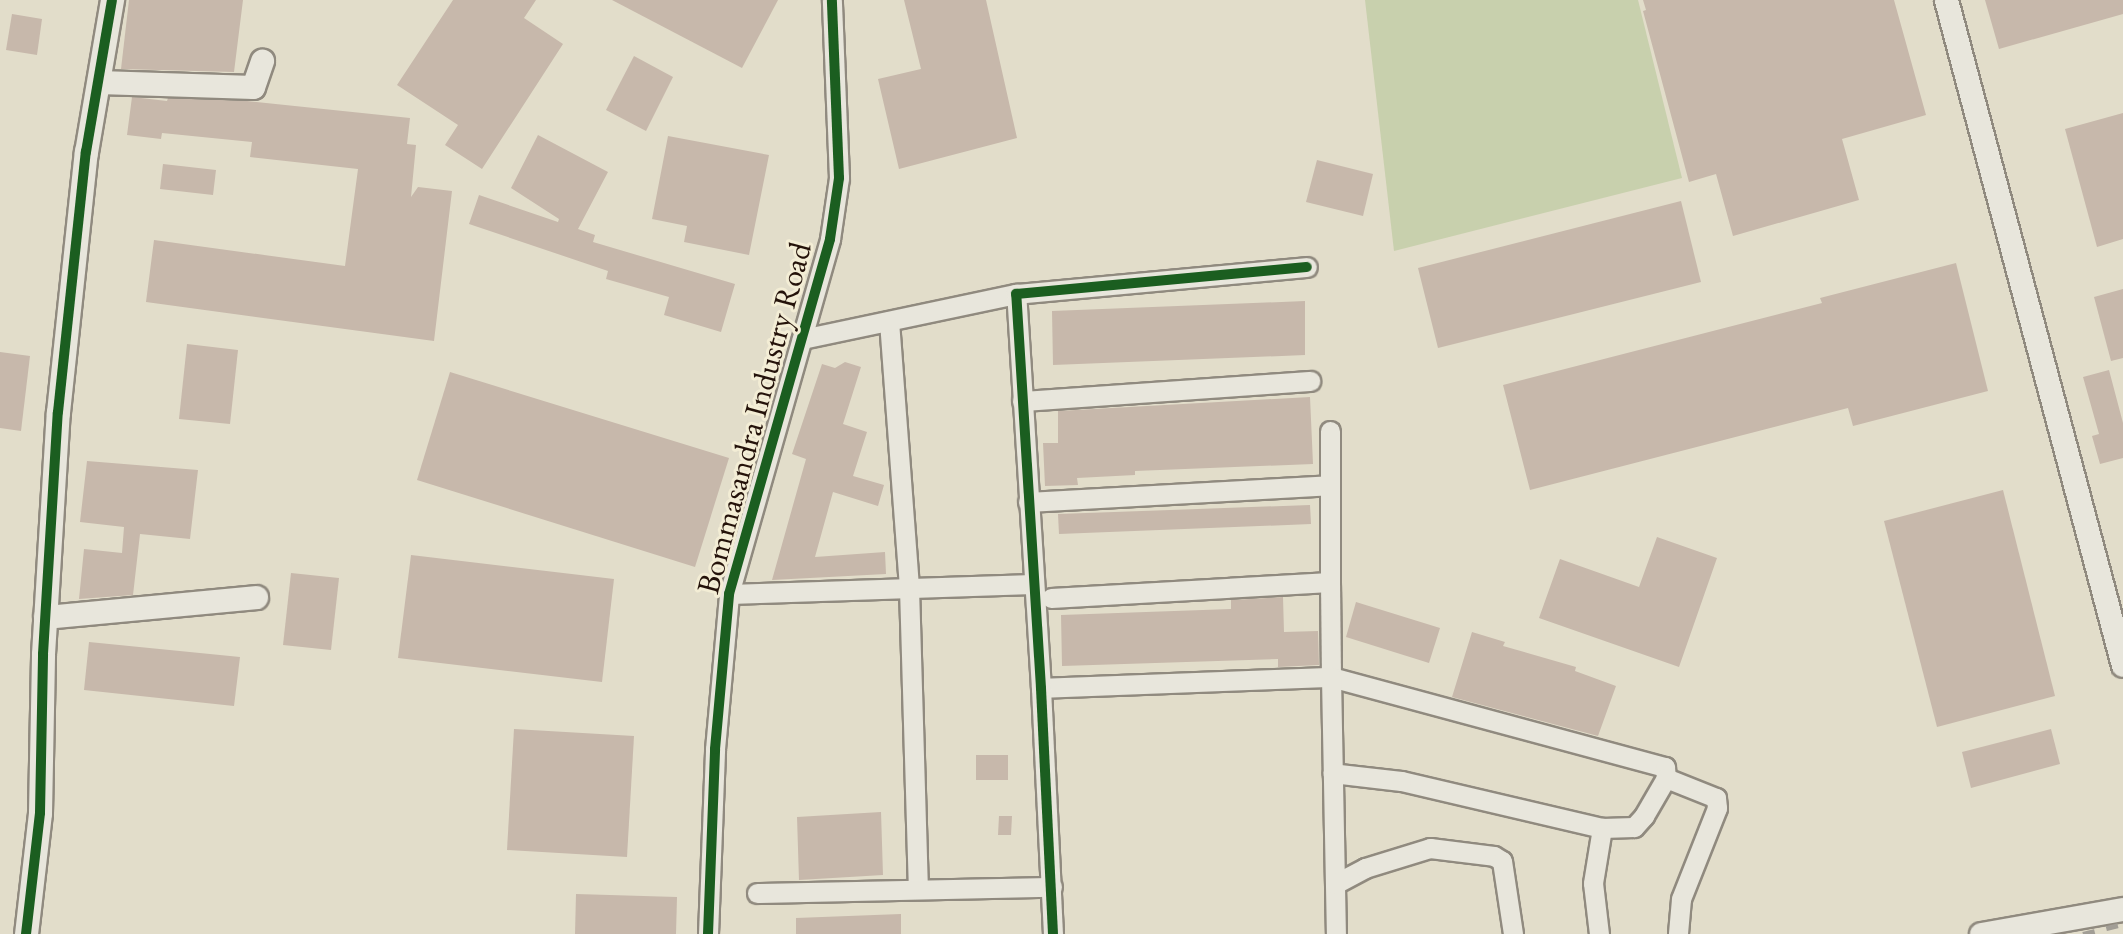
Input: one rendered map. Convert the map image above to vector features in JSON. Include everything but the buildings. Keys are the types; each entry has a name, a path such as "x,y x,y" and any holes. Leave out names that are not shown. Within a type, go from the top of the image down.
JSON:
{"street":[{"path":"26,934 40,813 45,617 69,301 86,152 112,0"},
{"name":"Bommasandra Industry Road","path":"708,934 715,749 729,594 830,239 839,178 832,0"},
{"path":"1946,0 2123,666"},
{"path":"99,82 253,87 262,61"},
{"path":"802,339 1016,294 1307,267"},
{"path":"1016,294 1041,688 1052,934"},
{"path":"889,321 909,588 918,889"},
{"path":"1022,401 1310,381"},
{"path":"1329,431 1329,582 1336,934"},
{"path":"1028,502 1329,485"},
{"path":"1051,598 1329,582"},
{"path":"729,594 1033,584"},
{"path":"45,617 256,597"},
{"path":"1041,688 1331,677 1665,767 1667,778 1644,817 1634,827 1602,828 1401,781 1332,773"},
{"path":"1667,778 1716,798 1717,808 1681,898 1678,934"},
{"path":"1599,934 1593,883 1602,828"},
{"path":"1335,884 1365,869 1430,848 1494,856 1502,861 1513,934"},
{"path":"757,892 1052,887"},
{"path":"1981,934 2123,909"}],"green space":[{"path":"1365,0 1638,0 1682,178 1394,251"}],"railway":[{"path":"2083,934 2123,924"}],"cycle path":[{"path":"26,934 40,813 43,654 58,412 86,152 112,0"},
{"path":"708,934 715,749 729,594 830,239 839,178 832,0"},
{"path":"1053,934 1041,688 1016,294 1307,267"}]}
